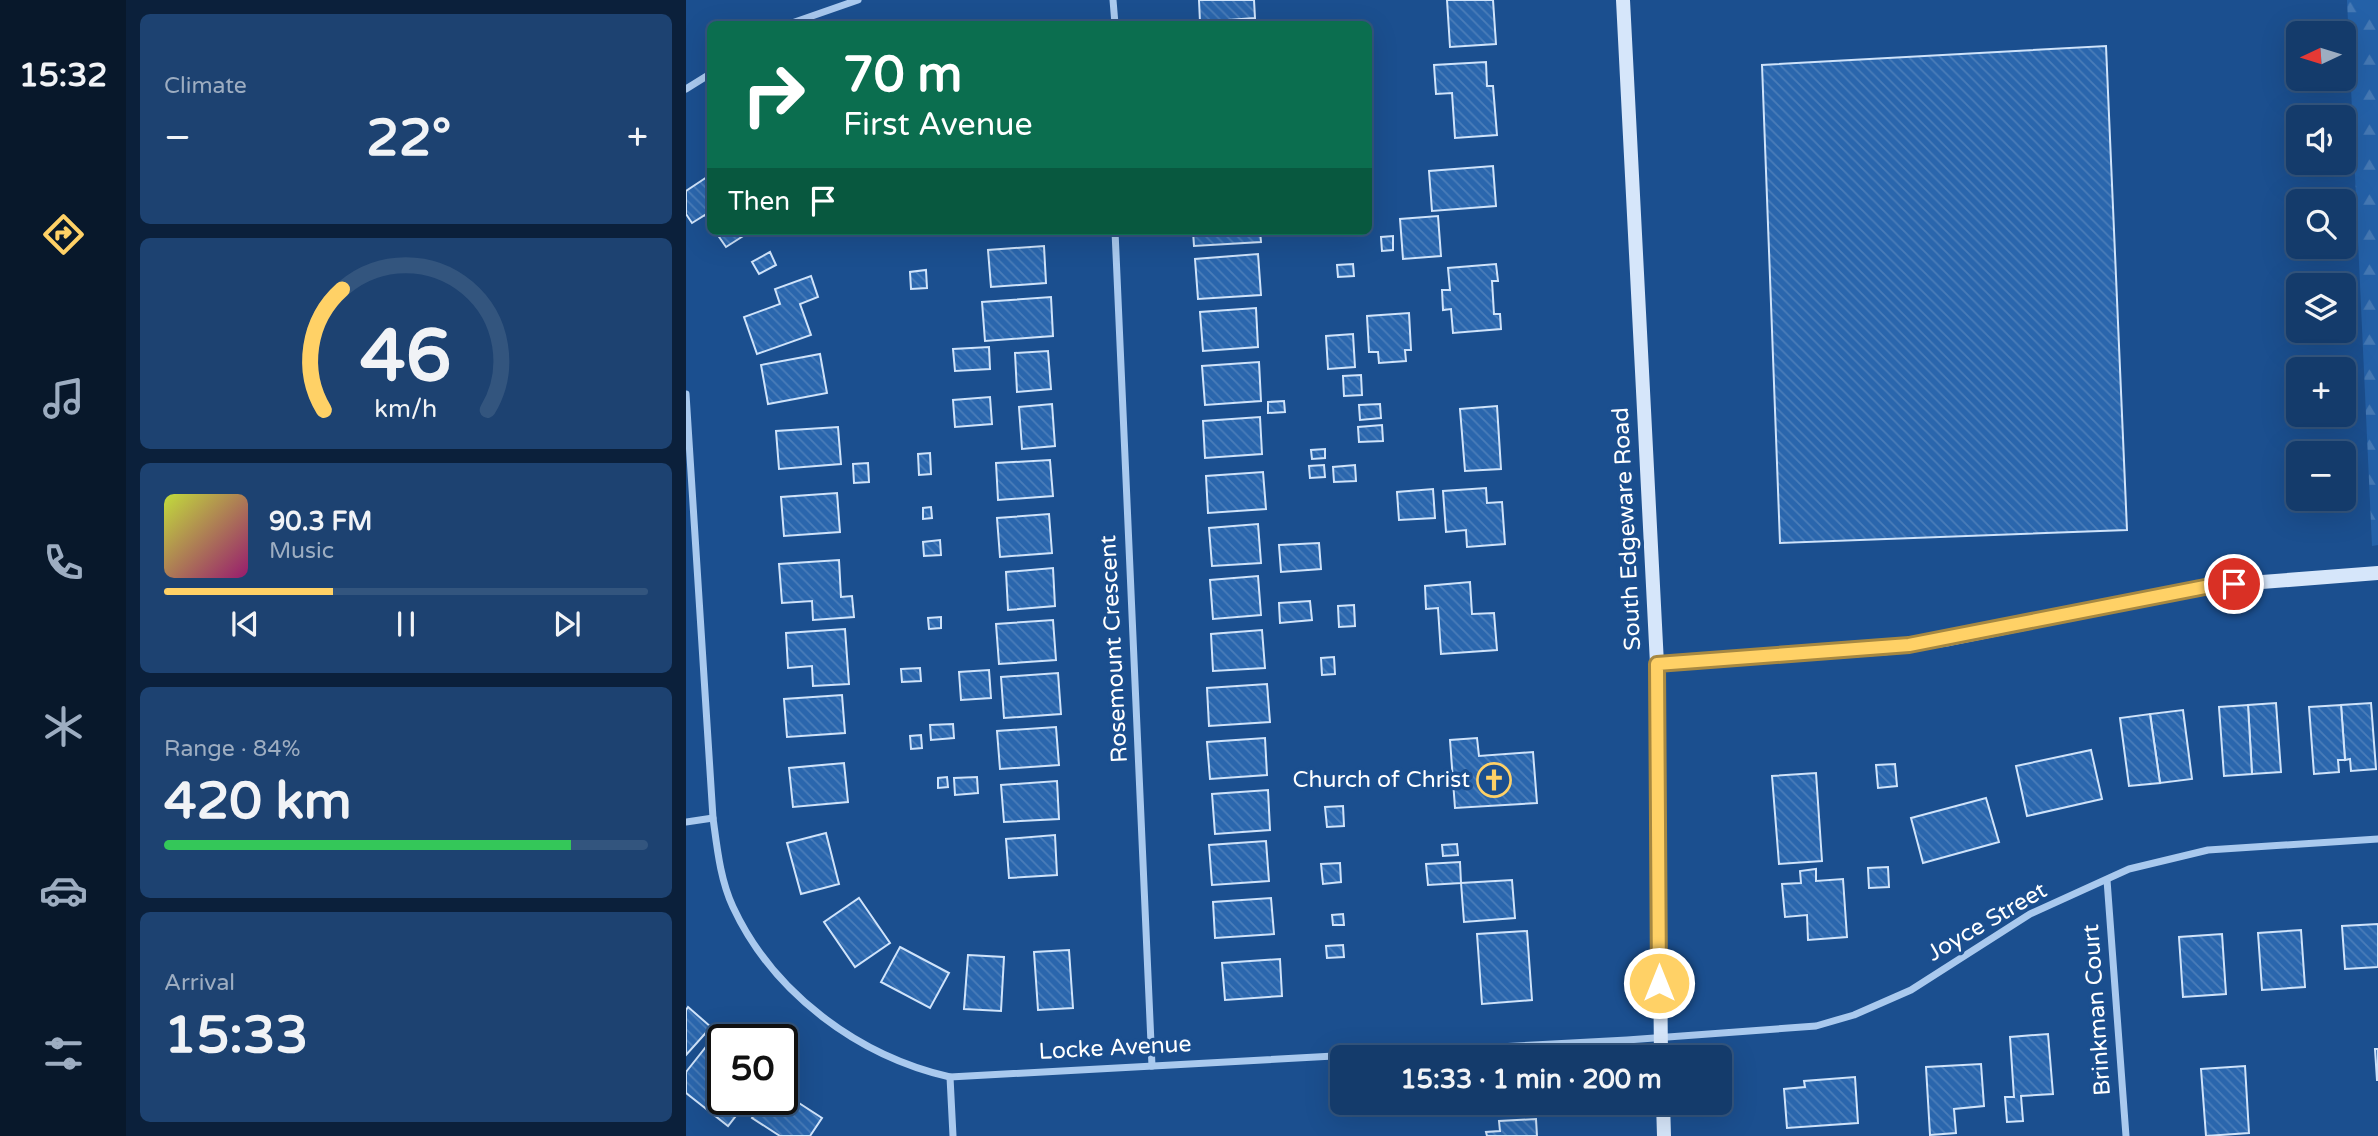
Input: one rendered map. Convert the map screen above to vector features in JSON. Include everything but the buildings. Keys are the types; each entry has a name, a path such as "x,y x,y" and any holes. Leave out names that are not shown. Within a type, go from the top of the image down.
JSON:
{"main road":[{"name":"South Edgeware Road","path":"1623,0 1657,664 1660,1045"},
{"path":"1657,664 1888,648 1949,639 2210,586 2378,573"},
{"path":"1663,1115 1664,1136"}],"street":[{"path":"798,21 858,0"},
{"path":"1112,0 1115,21"},
{"path":"686,89 707,76"},
{"name":"Rosemount Crescent","path":"1115,235 1152,1066"},
{"name":"Locke Avenue","path":"686,394 713,818 719,862 732,905 750,939 809,1007 871,1050 923,1071 950,1077 1660,1038"},
{"path":"686,821 713,818"},
{"name":"Joyce Street","path":"1660,1038 1816,1026 1854,1015 1911,990 2030,914 2156,860 2208,850 2378,839"},
{"name":"Brinkman Court","path":"2107,880 2126,1136"},
{"path":"950,1077 953,1136"}],"green space":[{"path":"2347,0 2378,0 2378,545 2372,546 2355,175 2356,105 2352,105 2351,91 2356,91 2356,21 2348,21"}],"place":[{"name":"Church of Christ","path":"1494,780"}],"route":[{"path":"1659,983 1657,664 1909,645 2210,586 2234,584"}]}
